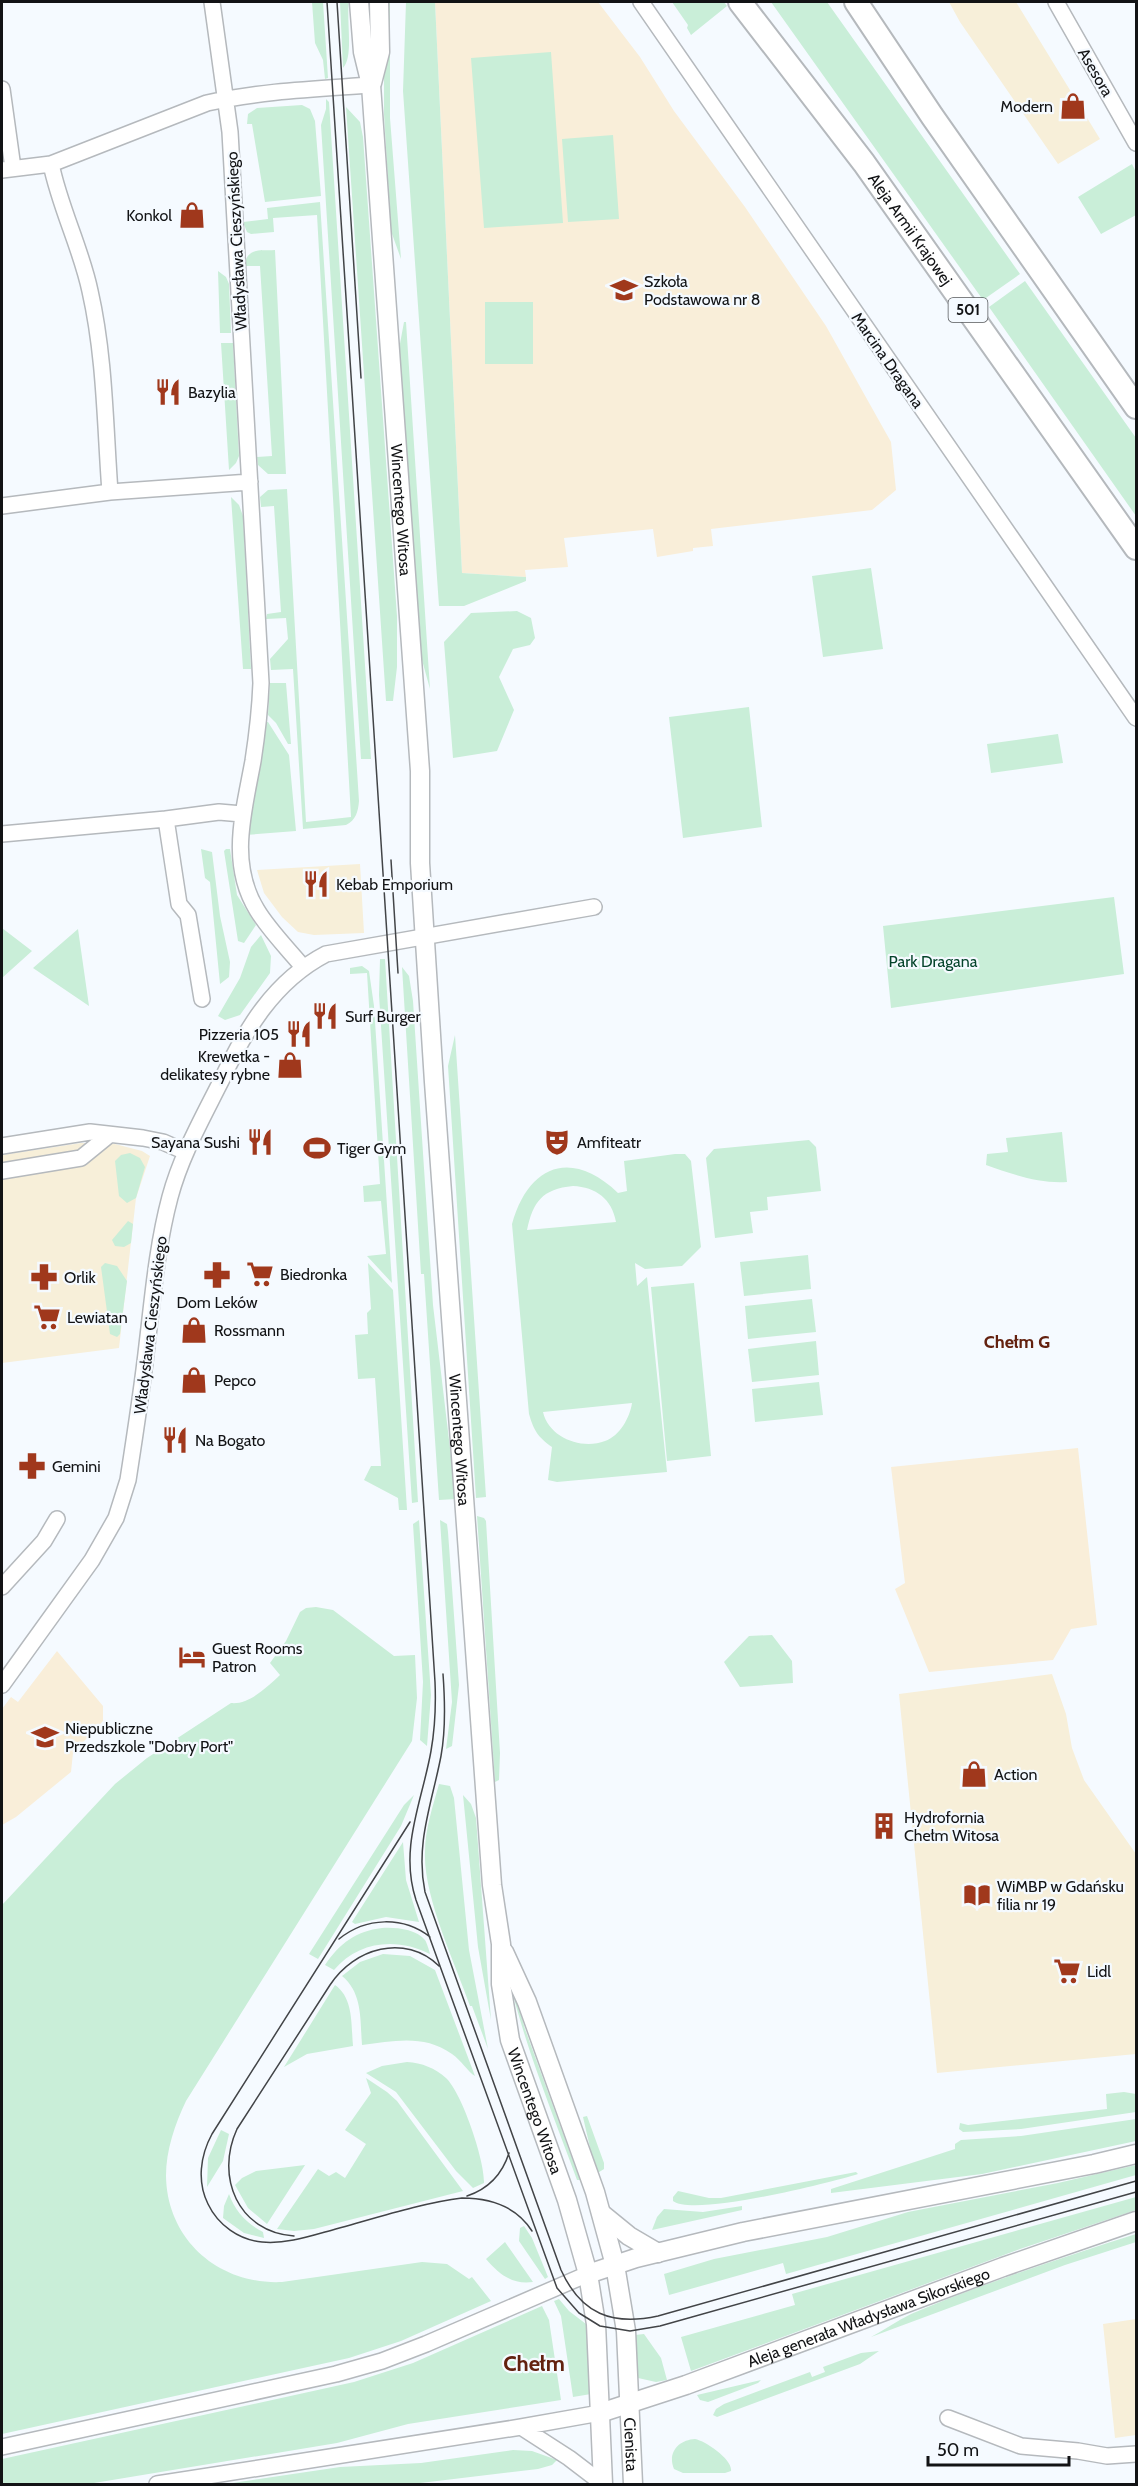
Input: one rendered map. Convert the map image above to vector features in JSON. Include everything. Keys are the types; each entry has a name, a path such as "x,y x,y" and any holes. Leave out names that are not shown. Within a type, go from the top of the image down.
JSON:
{"main road":[{"name":"Aleja Armii Krajowej","path":"740,2 864,163 1137,548"},
{"path":"856,2 932,116 1137,407"}],"street":[{"name":"Władysława Cieszyńskiego","path":"212,2 226,99 261,702 256,745 242,814 241,858 257,911 303,967"},
{"name":"Wincentego Witosa","path":"359,2 363,52 371,85 420,771 420,863 490,1854 501,1944 501,1983 510,2040 567,2200 588,2274 596,2324 600,2413"},
{"name":"Wincentego Witosa","path":"371,85 380,52 379,2"},
{"name":"Marcina Dragana","path":"641,2 1137,718"},
{"name":"Asesora","path":"1056,2 1137,143"},
{"path":"2,89 7,169 51,164 207,103 301,90 371,85"},
{"path":"51,164 57,195 90,290 104,385 110,492"},
{"path":"2,506 110,492 250,482"},
{"path":"2,834 219,812 242,814"},
{"path":"166,819 179,904 188,915 202,999"},
{"path":"426,935 594,908"},
{"name":"Władysława Cieszyńskiego","path":"2,1685 92,1560 116,1518 128,1480 160,1235 186,1152 238,1045 258,1014 282,986 303,967 326,954 426,935"},
{"path":"2,1146 90,1132 163,1142 186,1152"},
{"path":"2,1170 81,1158 108,1136"},
{"path":"2,1587 45,1541 57,1520"},
{"name":"Wincentego Witosa","path":"501,1944 527,2002 602,2214 615,2265"},
{"path":"2,2447 336,2374 382,2361 588,2274 658,2253 743,2232 1083,2167 1137,2154"},
{"path":"602,2214 629,2236 658,2253"},
{"name":"Aleja generała Władysława Sikorskiego","path":"600,2413 1137,2221"},
{"name":"Cienista","path":"615,2265 624,2320 633,2484"},
{"path":"157,2484 600,2413"},
{"name":"Cienista","path":"600,2413 603,2484"},
{"path":"948,2418 1022,2446 1107,2456 1137,2454"},
{"path":"521,2427 569,2458 603,2484"}],"shaded area":[{"name":"Szkoła Podstawowa nr 8","path":"435,2 598,2 640,57 674,111 745,207 826,326 891,442 896,490 872,510 711,529 713,546 693,548 693,551 657,557 653,529 564,538 568,567 525,570 526,577 462,573"},
{"path":"949,2 1016,2 1100,139 1058,164 960,22"},
{"path":"360,864 364,933 314,935 298,932 282,917 264,893 257,870"},
{"path":"81,1143 115,1144 142,1151 150,1156 136,1198 119,1348 2,1363 2,1155"},
{"path":"1078,1448 1097,1625 1071,1629 1053,1660 929,1672 895,1589 905,1583 891,1467"},
{"name":"Niepubliczne Przedszkole \"Dobry Port\"","path":"57,1651 103,1706 103,1721 73,1753 71,1772 16,1817 2,1825 2,1709 11,1697 18,1702"},
{"path":"1052,1674 1066,1714 1072,1748 1084,1780 1136,1854 1136,2054 937,2073 899,1694"},
{"path":"1136,2319 1136,2435 1115,2438 1103,2324"}],"green space":[{"path":"312,2 323,2 328,78 325,79 323,60 315,43"},
{"path":"340,2 349,2 349,47 343,68"},
{"path":"384,2 390,2 390,118 401,259 391,231 384,114"},
{"path":"406,2 435,2 462,573 526,577 526,581 464,606 439,606 403,91"},
{"path":"672,2 724,2 727,6 691,35 687,28 688,25"},
{"path":"771,2 827,2 1020,274 983,300"},
{"path":"551,52 563,223 484,228 471,58"},
{"path":"326,99 329,102 371,759 361,759 321,125 326,109"},
{"path":"302,105 310,109 315,121 321,196 265,202 252,124 247,124 248,114 257,108"},
{"path":"346,107 360,122 363,137 397,616 397,667 393,701 386,701"},
{"path":"613,135 619,219 568,222 562,139"},
{"path":"1132,164 1136,172 1136,215 1101,234 1078,197"},
{"path":"320,202 359,801 356,815 346,825 303,829 293,669 271,670 270,659 288,639 286,618 266,619 267,614 281,612 274,506 261,507 260,497 268,490 287,489 306,822 351,817 317,215 273,218 274,232 251,234 247,232 243,222 268,219 267,208"},
{"path":"259,250 275,250 286,474 268,474 258,465 257,457 272,456 260,266 244,266 251,253"},
{"path":"218,271 226,277 229,284 231,333 220,333"},
{"path":"1025,281 1136,438 1136,516 989,307"},
{"path":"485,302 533,302 533,364 485,364"},
{"path":"404,322 406,322 430,689 422,660 399,349"},
{"path":"221,343 233,343 239,456 229,470"},
{"path":"231,497 239,505 243,516 251,669 243,669"},
{"path":"871,568 883,649 823,657 812,576"},
{"path":"517,611 531,618 535,638 530,645 513,649 499,677 514,710 497,751 453,758 444,642 471,613"},
{"path":"270,683 286,683 291,744 288,744 276,723 268,715"},
{"path":"749,707 762,827 683,838 669,717"},
{"path":"266,722 289,755 296,831 246,835 261,764"},
{"path":"1058,734 1063,763 991,773 987,744"},
{"path":"201,849 212,852 220,916 230,962 229,977 220,984 210,882 205,878"},
{"path":"230,849 237,895 256,925 244,943 238,941 224,851"},
{"name":"Park Dragana","path":"1114,897 1124,974 891,1008 883,926"},
{"path":"2,928 32,951 2,978"},
{"path":"78,929 89,1006 33,968"},
{"path":"261,935 271,956 270,973 240,1015 225,1020 218,1016 240,978 251,947"},
{"path":"380,959 385,959 418,1502 412,1503 379,995"},
{"path":"362,966 369,971 374,1006 392,1283 367,1256 386,1254 381,1201 364,1202 363,1186 380,1184 367,973 350,974 350,968"},
{"path":"402,967 409,976 413,1001 433,1305 456,1499 439,1500 424,1274 421,1274"},
{"path":"455,1035 486,1497 476,1498 448,1066"},
{"path":"1062,1132 1067,1182 1036,1180 986,1165 987,1154 1008,1152 1006,1138"},
{"path":"809,1140 816,1147 821,1191 767,1197 768,1210 750,1212 753,1233 715,1238 706,1158 714,1149"},
{"path":"130,1153 140,1158 145,1167 136,1198 127,1203 119,1196 115,1161 121,1155"},
{"path":"685,1154 691,1161 701,1247 682,1266 645,1269 635,1263 637,1286 647,1277 667,1472 557,1482 548,1480 552,1447 537,1433 529,1414 512,1224 529,1188 541,1176 554,1170 569,1168 584,1171 601,1179 618,1193 627,1191 624,1161","holes":["573,1186 589,1189 602,1196 611,1207 616,1222 527,1230 532,1212 546,1194","632,1403 627,1420 620,1430 610,1439 596,1443 577,1443 559,1435 546,1421 543,1412"]},
{"path":"128,1221 133,1224 131,1243 124,1247 115,1246 112,1240"},
{"path":"808,1255 811,1289 744,1296 740,1262"},
{"path":"105,1263 117,1266 127,1281 120,1334 117,1337 110,1334 101,1267"},
{"path":"368,1263 393,1290 407,1510 399,1510 398,1498 364,1480 371,1466 381,1466 375,1378 358,1379 355,1335 368,1334 367,1313 371,1309"},
{"path":"694,1283 711,1456 667,1461 651,1287"},
{"path":"812,1299 816,1332 748,1339 745,1306"},
{"path":"816,1341 819,1375 752,1382 748,1349"},
{"path":"819,1382 823,1415 755,1422 752,1389"},
{"path":"477,1516 486,1521 500,1753 499,1780 495,1782"},
{"path":"419,1520 431,1695 427,1746 420,1740 423,1682 413,1524"},
{"path":"440,1520 447,1524 448,1532 459,1685 452,1746 446,1749 452,1702"},
{"path":"306,1608 333,1610 394,1656 415,1655 417,1698 412,1741 186,2101 169,2147 166,2176 169,2199 176,2220 187,2238 201,2254 218,2267 237,2276 259,2281 282,2282 422,2262 447,2264 469,2279 472,2277 491,2301 401,2341 349,2358 2,2434 2,1905 115,1784 147,1758 231,1703 251,1698 280,1675 270,1663 286,1641 300,1612"},
{"path":"772,1635 792,1661 793,1683 740,1687 724,1662 749,1636"},
{"path":"439,1784 450,1786 454,1798 469,1950 488,2049 449,1950 429,1889 425,1843"},
{"path":"414,1795 401,1826 318,1959 309,1954 404,1805"},
{"path":"463,1795 471,1804 476,1818 491,2020 478,1947"},
{"path":"403,1842 406,1880 419,1922 386,1917 355,1924 352,1922"},
{"path":"382,1928 399,1928 416,1933 425,1940 430,1954 404,1945 379,1945 354,1953 334,1970 325,1965 349,1939 364,1932"},
{"path":"383,1954 410,1956 435,1970 475,2076 452,2054 431,2044 408,2040 362,2045 357,1999 349,1983 342,1976 360,1962"},
{"path":"504,1955 525,2029 580,2180 577,2180 536,2069 518,2013"},
{"path":"335,1985 346,1997 349,2005 353,2046 307,2054 284,2067"},
{"path":"407,2062 433,2069 442,2074 452,2086 471,2128 481,2159 484,2183 473,2188 456,2171 396,2092 366,2073 382,2066"},
{"path":"366,2078 397,2101 463,2191 314,2229 294,2231 277,2229 318,2169 329,2176 336,2172 345,2178 366,2144 345,2130 371,2093"},
{"path":"1124,2092 1136,2094 1136,2112 1021,2129 963,2132 959,2129 960,2123 968,2125 1107,2109 1106,2094"},
{"path":"587,2116 604,2163 604,2169 596,2174 583,2117"},
{"path":"1136,2119 1136,2141 982,2174 831,2193 831,2189 955,2149 955,2144 961,2140 1021,2136"},
{"path":"221,2130 229,2134 223,2161 207,2187 208,2158"},
{"path":"307,2162 267,2224 248,2208 235,2185 242,2178 256,2171 305,2165"},
{"path":"1136,2165 1136,2175 786,2274 783,2263 669,2295 664,2274 714,2259 827,2237 908,2212 1058,2183"},
{"path":"856,2172 858,2174 820,2184 733,2202 686,2205 673,2201 678,2191 709,2198 721,2198"},
{"path":"229,2194 238,2211 247,2221 263,2232 264,2238 244,2233 223,2218 224,2206"},
{"path":"1136,2197 1136,2210 1020,2249 691,2371 681,2337 795,2305 792,2294"},
{"path":"742,2206 742,2210 652,2230 657,2217 664,2209 703,2212"},
{"path":"524,2226 532,2238 548,2277 545,2279 519,2241 520,2228"},
{"path":"1136,2234 1136,2242 1065,2265 871,2337 911,2314 966,2292"},
{"path":"505,2242 533,2282 512,2280 486,2259"},
{"path":"559,2299 569,2311 586,2324 591,2394 573,2397 561,2316 554,2301"},
{"path":"542,2306 549,2320 561,2400 408,2424 337,2443 88,2484 2,2484 2,2459 354,2382 413,2363"},
{"path":"644,2334 661,2358 667,2380 656,2382 638,2378 635,2335"},
{"path":"879,2351 860,2364 717,2417 713,2415 716,2409 724,2404 810,2372 812,2377 825,2372 823,2367 861,2353"},
{"path":"761,2380 708,2402 700,2400 697,2395"},
{"path":"695,2439 706,2443 718,2452 728,2462 731,2471 683,2473 674,2469 673,2452 679,2444"},
{"path":"513,2450 532,2451 557,2460 552,2465 538,2469 412,2484 226,2484 340,2467 421,2463"}],"tram line":[{"path":"327,2 435,1682 432,1742 411,1843 411,1881 557,2288 579,2313 600,2326 630,2331 660,2326 1136,2192"},
{"path":"337,2 361,378"},
{"path":"391,860 398,973"},
{"path":"443,1674 445,1715 443,1746 423,1840 422,1874 425,1892 561,2270 569,2285 588,2307 612,2317 626,2319 658,2316 1136,2181"},
{"path":"410,1822 212,2134 201,2169 202,2187 217,2219 237,2235 253,2241 278,2242 301,2238 411,2208 462,2198 502,2205 518,2215 532,2231"},
{"path":"339,1939 361,1926 384,1922 408,1925 430,1937"},
{"path":"294,2236 275,2232 258,2224 236,2199 229,2165 231,2147 237,2129 330,1985 352,1962 381,1949 396,1948 411,1950 426,1956 439,1966"},
{"path":"467,2196 493,2180 509,2153"}],"place":[{"name":"Modern","path":"1073,106"},
{"name":"Konkol","path":"192,215"},
{"name":"Szkoła Podstawowa nr 8","path":"624,290"},
{"name":"Bazylia","path":"168,392"},
{"name":"Kebab Emporium","path":"316,884"},
{"name":"Surf Burger","path":"325,1016"},
{"name":"Pizzeria 105","path":"299,1034"},
{"name":"Krewetka - delikatesy rybne","path":"290,1065"},
{"name":"Sayana Sushi","path":"260,1142"},
{"name":"Amfiteatr","path":"557,1142"},
{"name":"Tiger Gym","path":"317,1148"},
{"name":"Biedronka","path":"260,1274"},
{"name":"Dom Leków","path":"217,1275"},
{"name":"Orlik","path":"44,1277"},
{"name":"Lewiatan","path":"47,1317"},
{"name":"Rossmann","path":"194,1330"},
{"name":"Pepco","path":"194,1380"},
{"name":"Na Bogato","path":"175,1440"},
{"name":"Gemini","path":"32,1466"},
{"name":"Guest Rooms Patron","path":"192,1657"},
{"name":"Niepubliczne Przedszkole \"Dobry Port\"","path":"45,1737"},
{"name":"Action","path":"974,1774"},
{"name":"Hydrofornia Chełm Witosa","path":"884,1826"},
{"name":"WiMBP w Gdańsku filia nr 19","path":"977,1895"},
{"name":"Lidl","path":"1067,1971"}],"district":[{"name":"Chełm G","path":"1017,1342"},
{"name":"Chełm","path":"534,2363"}]}
